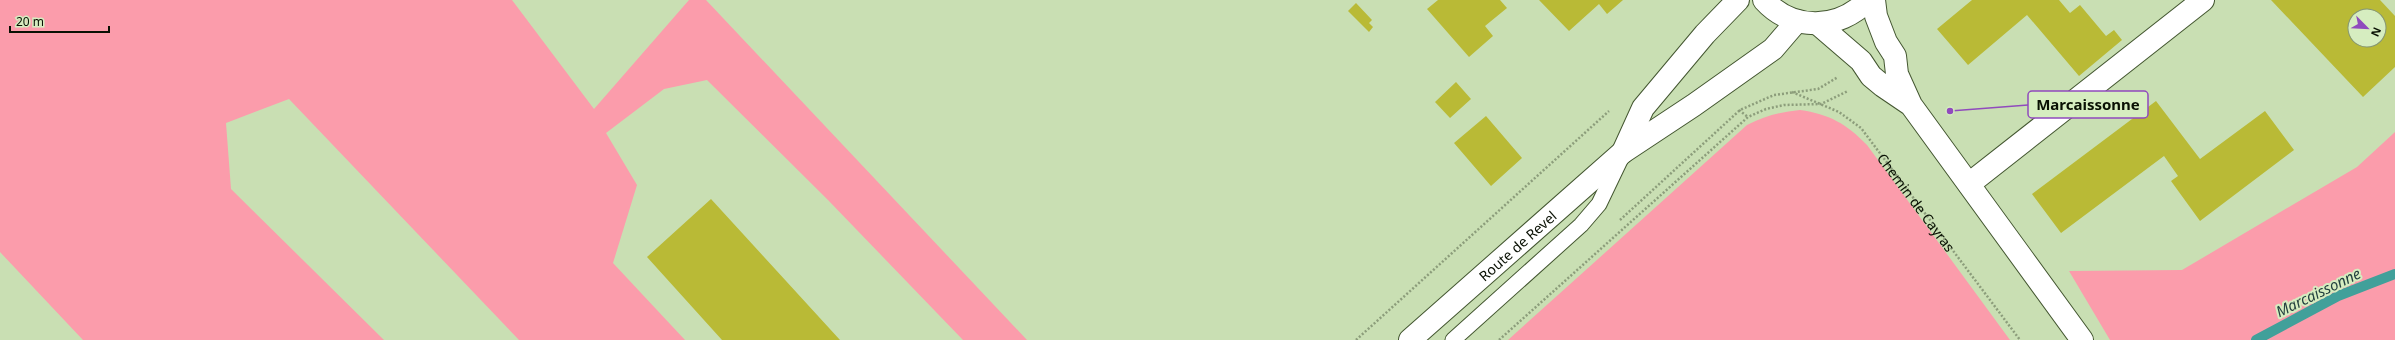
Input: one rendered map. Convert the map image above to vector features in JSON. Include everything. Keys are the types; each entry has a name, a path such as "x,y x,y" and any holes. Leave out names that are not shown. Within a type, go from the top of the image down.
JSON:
{"street":[{"name":"Route de Revel","path":"1623,152 1643,108 1705,34 1738,0"},
{"path":"1764,0 1771,7 1797,21 1818,24 1839,21 1858,10 1868,0"},
{"path":"1874,0 1876,16 1886,42 1895,56 1897,74 1911,105 2082,340"},
{"path":"1969,184 2203,0"},
{"name":"Route de Revel","path":"1410,340 1623,152 1694,106 1773,49 1797,21"},
{"path":"1818,24 1861,61 1871,76 1882,86 1911,105"}],"lane":[{"name":"Route de Revel","path":"1453,340 1581,225 1599,204 1623,152"}],"path":[{"path":"1756,101 1774,94 1818,89 1839,77"},
{"name":"Chemin de Cayras","path":"1791,91 1850,118 1872,140 2020,340"},
{"path":"1499,340 1735,127 1748,117 1766,109 1784,105 1821,104 1849,91"},
{"path":"1356,340 1614,106"}],"shaded area":[{"path":"0,0 512,0 594,109 689,0 706,0 1027,340 963,340 828,200 707,80 664,89 606,133 637,185 613,263 685,340 519,340 289,99 226,123 231,189 384,340 83,340 0,252"},
{"path":"1800,110 1820,114 1837,121 1852,131 1867,145 2010,340 1508,340 1747,125 1773,115"},
{"path":"2395,132 2395,340 2110,340 2069,271 2182,270 2357,167"}],"building":[{"path":"1438,0 1500,0 1507,8 1485,26 1493,36 1469,57 1427,9"},
{"path":"1539,0 1623,0 1607,14 1599,4 1569,31"},
{"path":"1972,0 2059,0 2070,13 2080,5 2106,36 2114,30 2122,40 2079,76 2027,15 1968,65 1937,29"},
{"path":"2271,0 2380,0 2395,16 2395,67 2363,97"},
{"path":"1356,3 1372,20 1369,23 1373,27 1369,32 1348,11"},
{"path":"1456,82 1471,99 1450,118 1435,102"},
{"path":"2156,101 2200,159 2265,111 2294,150 2200,221 2171,181 2178,176 2164,156 2061,233 2032,194"},
{"path":"1486,116 1522,158 1491,186 1454,143"},
{"path":"711,199 840,340 722,340 647,257"}],"waterway":[{"name":"Marcaissonne","path":"2256,340 2338,296 2395,274"}],"place":[{"name":"Marcaissonne","path":"1950,111"}]}
